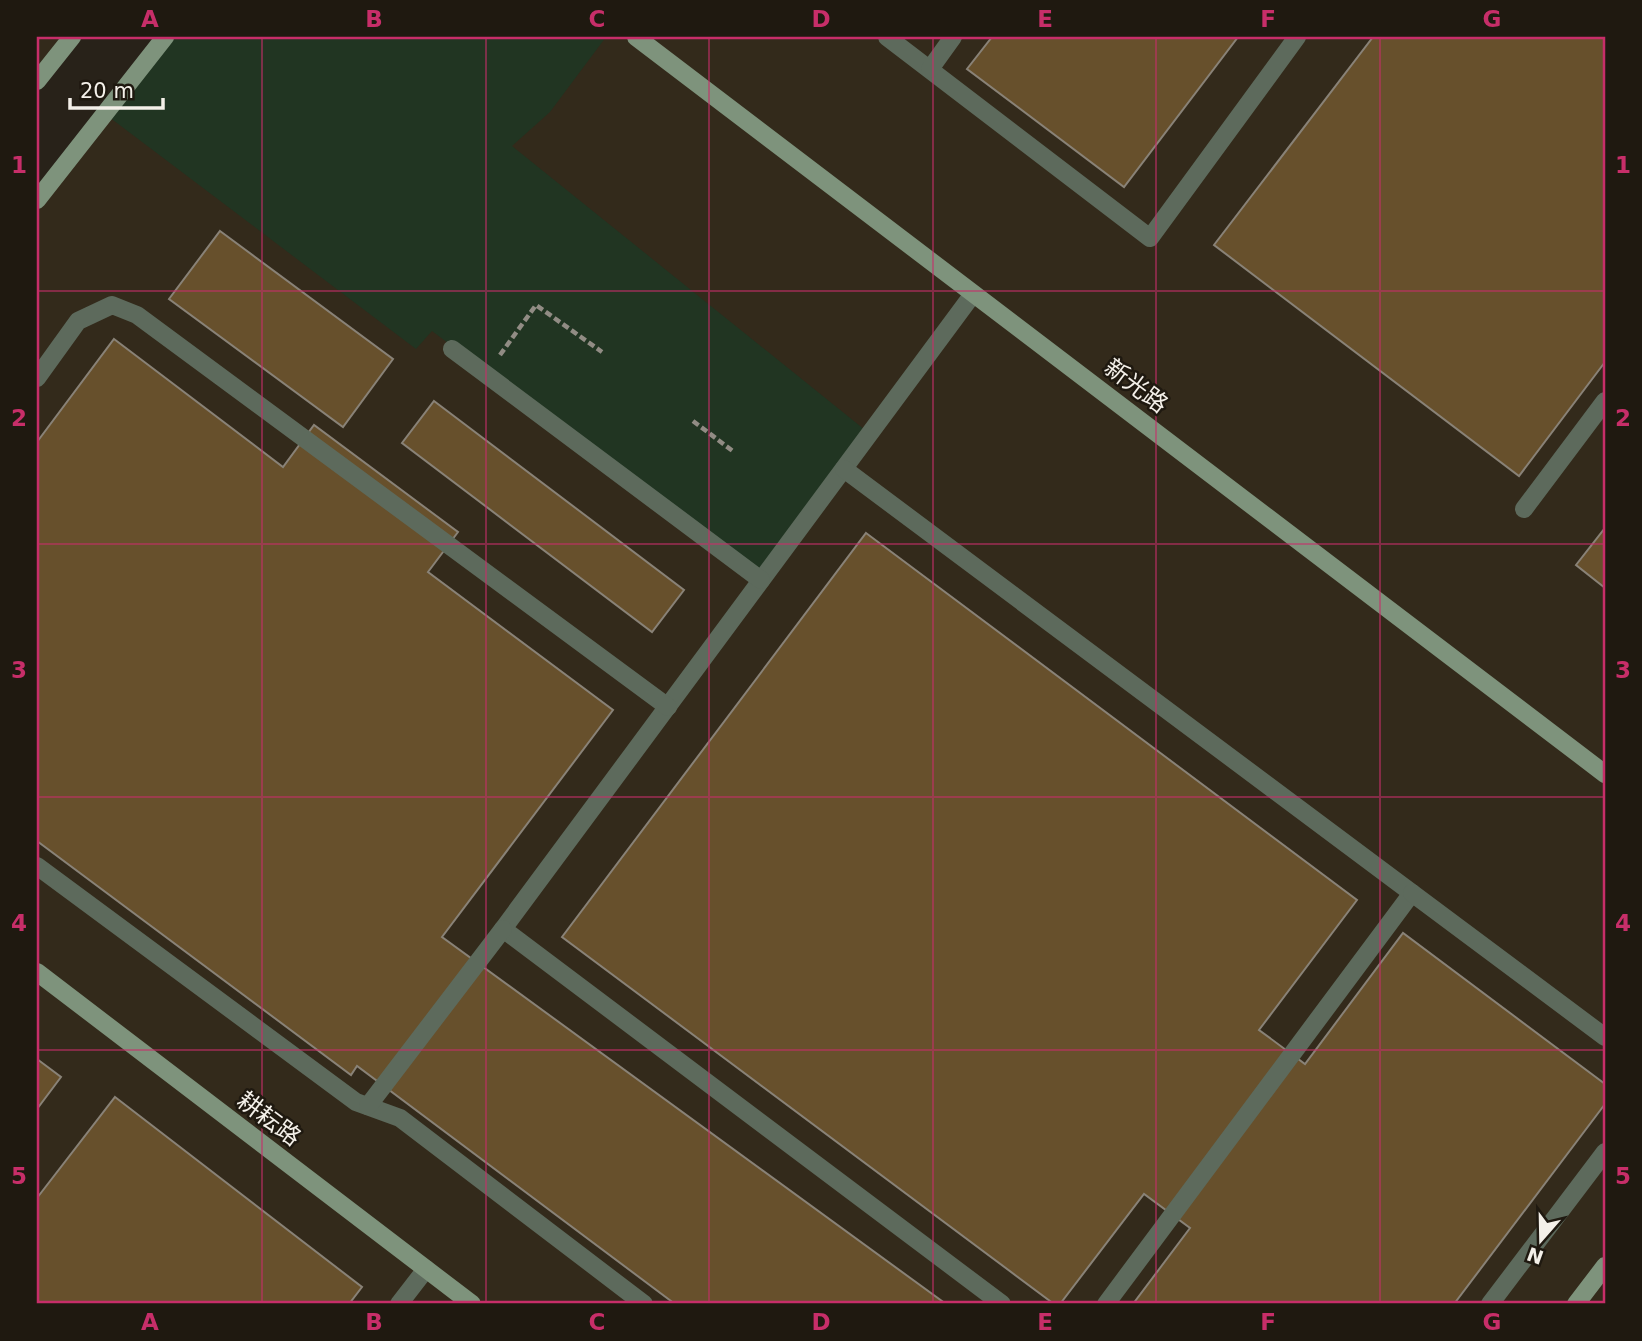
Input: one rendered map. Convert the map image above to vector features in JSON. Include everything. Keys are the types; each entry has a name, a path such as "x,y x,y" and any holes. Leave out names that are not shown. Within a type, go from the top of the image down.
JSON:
{"street":[{"path":"37,81 72,37"},
{"path":"37,200 165,37"},
{"name":"新光路","path":"636,37 1605,774"},
{"name":"耕耘路","path":"37,972 472,1304"},
{"path":"1576,1304 1605,1266"}],"lane":[{"path":"887,37 1150,238 1297,37"},
{"path":"930,69 953,37"},
{"path":"368,1106 503,929 973,294"},
{"path":"37,378 78,321 112,305 138,315 668,707"},
{"path":"452,349 761,580"},
{"path":"1524,509 1605,401"},
{"path":"844,469 1605,1037"},
{"path":"37,866 356,1102 400,1118 644,1304"},
{"path":"1106,1304 1412,893"},
{"path":"503,929 1002,1304"},
{"path":"1490,1304 1605,1152"},
{"path":"399,1304 426,1269"}],"path":[{"path":"486,374 536,305 602,352"},
{"path":"693,421 734,452"}],"shaded area":[{"path":"37,37 72,37 37,81"},
{"path":"165,37 1605,37 1605,1304 37,1304 37,200"}],"green space":[{"path":"165,37 606,37 550,112 512,146 870,434 761,580 432,331 416,349 105,114"}],"building":[{"path":"992,37 1238,37 1124,187 967,69"},
{"path":"1373,37 1605,37 1605,362 1519,476 1214,245"},
{"path":"220,231 393,359 343,427 169,299"},
{"path":"114,339 283,467 314,425 458,532 428,572 613,710 442,937 946,1304 675,1304 357,1066 351,1075 37,841 37,442"},
{"path":"434,401 684,590 652,632 402,443"},
{"path":"1605,528 1605,588 1576,565"},
{"path":"866,533 1357,900 1259,1030 1305,1064 1403,933 1605,1084 1605,1104 1454,1304 1133,1304 1190,1228 1144,1194 1060,1304 1054,1304 562,937"},
{"path":"37,1059 61,1077 37,1109"},
{"path":"115,1097 362,1287 349,1304 37,1304 37,1198"}]}
